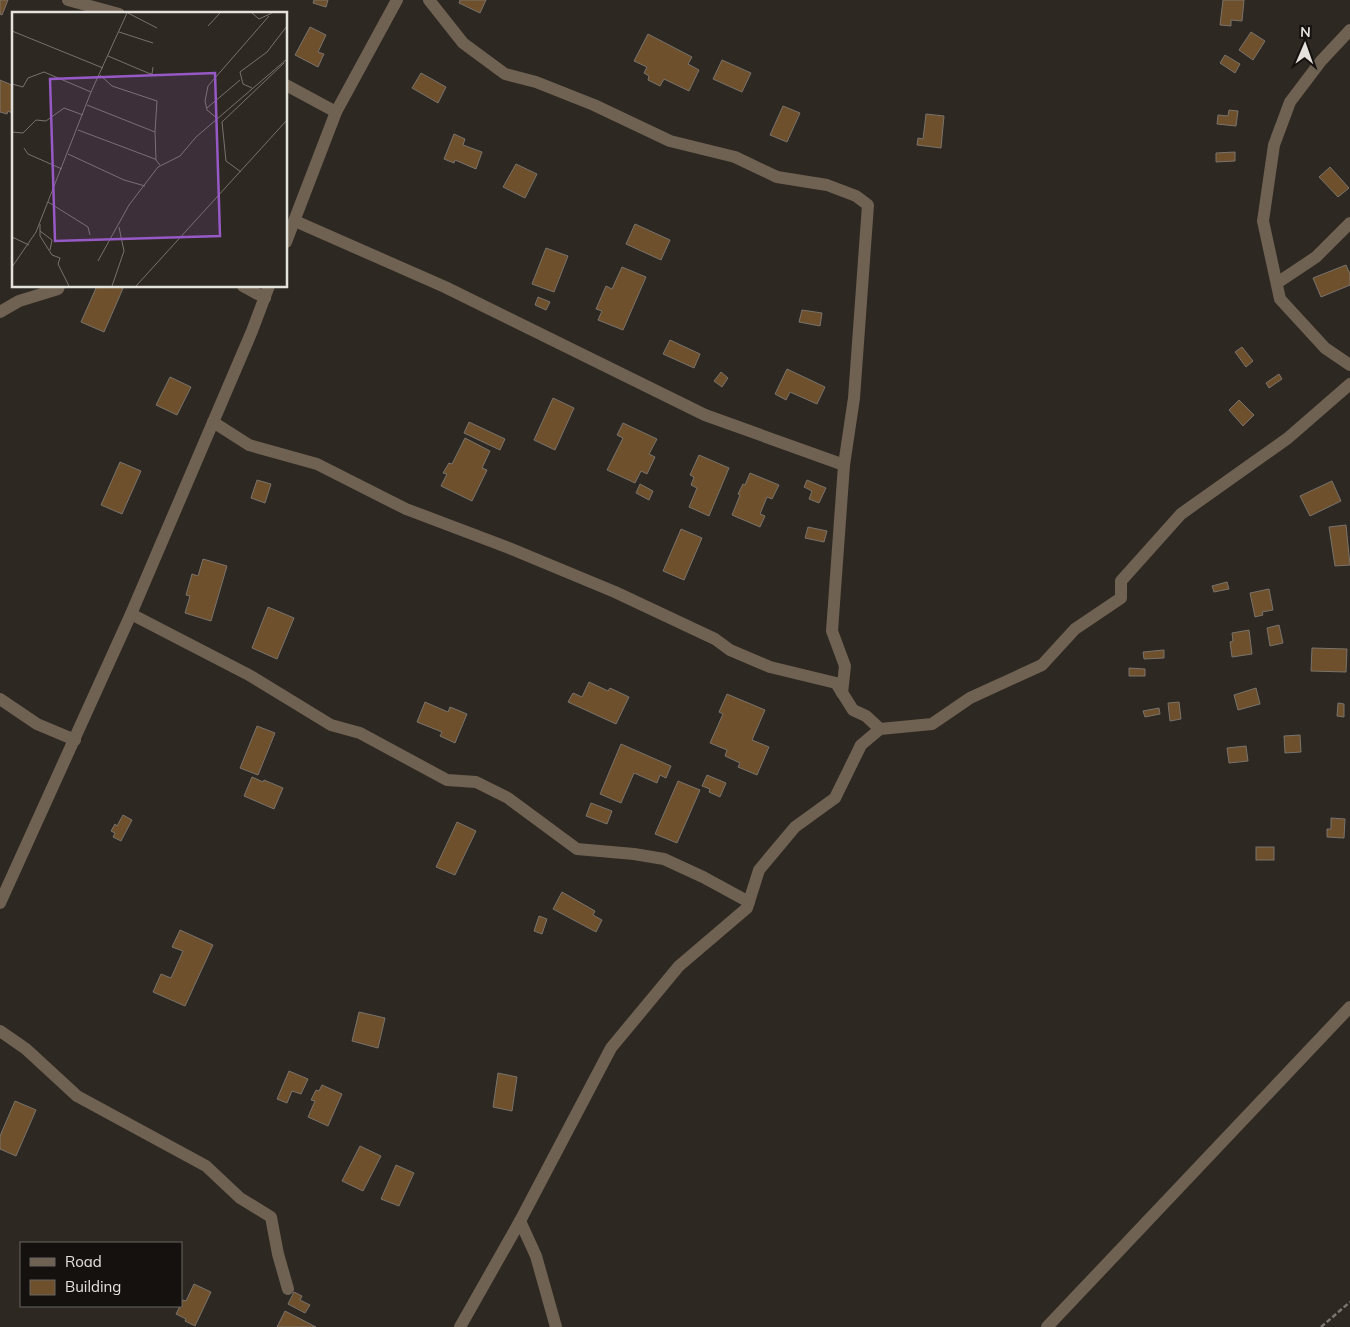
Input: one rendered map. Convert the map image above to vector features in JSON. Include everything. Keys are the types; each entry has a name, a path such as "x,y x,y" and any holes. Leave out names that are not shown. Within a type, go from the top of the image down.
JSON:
{"street":[{"path":"68,0 112,12"},
{"path":"288,237 336,112 397,0"},
{"path":"430,0 463,43 506,74 536,82 594,104 670,141 736,157 777,177 827,185 856,196 868,205 854,398 844,465 832,631 845,666 842,693"},
{"path":"1350,30 1321,61 1290,102 1274,145 1263,221 1280,299 1325,348 1350,365"},
{"path":"288,86 336,112"},
{"path":"295,221 445,287 705,415 844,465"},
{"path":"1277,283 1316,257 1350,223"},
{"path":"0,312 19,301 58,288"},
{"path":"247,288 265,298"},
{"path":"0,903 131,614 269,288"},
{"path":"460,1327 520,1221 611,1048 679,966 747,908 759,870 795,827 835,798 861,745 880,729 932,724 970,698 1042,665 1075,629 1121,598 1121,581 1181,514 1288,438 1350,384"},
{"path":"214,422 249,445 318,464 406,509 509,548 615,592 715,639 730,650 778,669 836,683 853,710 866,716 880,729"},
{"path":"131,614 249,675 331,725 360,733 447,780 476,782 508,798 577,849 634,854 664,859 703,877 749,902"},
{"path":"0,699 37,724 75,740"},
{"path":"1047,1327 1350,1008"},
{"path":"0,1031 26,1049 77,1096 206,1166 240,1198 271,1217 278,1254 288,1289"},
{"path":"520,1221 536,1256 556,1327"}],"path":[{"path":"1322,1327 1350,1302"}],"building":[{"path":"0,0 8,0 2,15 0,14"},
{"path":"314,0 328,0 326,7 313,3"},
{"path":"460,0 486,0 480,13 459,3"},
{"path":"1223,0 1244,0 1242,21 1231,20 1231,26 1220,25"},
{"path":"310,27 326,35 318,52 324,54 318,67 295,55"},
{"path":"1251,32 1265,41 1253,60 1239,50"},
{"path":"648,34 692,57 688,64 699,70 689,91 664,79 660,86 648,80 649,76 644,73 647,67 634,61"},
{"path":"1225,55 1240,64 1235,73 1220,63"},
{"path":"722,60 751,73 742,92 713,79"},
{"path":"421,73 446,87 438,103 412,88"},
{"path":"0,80 12,85 12,113 8,111 7,114 0,112"},
{"path":"783,106 800,113 787,142 770,135"},
{"path":"1229,110 1238,111 1236,126 1217,124 1218,115 1228,116"},
{"path":"926,114 944,116 941,148 917,145 918,138 923,139"},
{"path":"454,134 465,139 463,145 482,152 476,169 455,160 454,163 444,159"},
{"path":"1235,152 1235,161 1216,162 1216,153"},
{"path":"516,164 537,174 525,198 503,187"},
{"path":"1330,167 1349,188 1338,197 1319,177"},
{"path":"635,224 670,240 661,260 626,244"},
{"path":"546,248 568,256 554,292 532,284"},
{"path":"1346,265 1350,274 1350,285 1321,297 1313,278"},
{"path":"622,267 646,277 623,330 598,320 602,311 596,309 606,286 612,289"},
{"path":"96,288 123,288 104,332 81,322"},
{"path":"538,297 550,302 546,310 535,305"},
{"path":"802,310 822,313 820,326 799,322"},
{"path":"670,340 700,354 694,368 663,354"},
{"path":"1242,347 1253,361 1246,367 1235,352"},
{"path":"787,369 825,387 817,404 790,392 786,400 775,394"},
{"path":"721,372 728,378 722,387 714,381"},
{"path":"1279,374 1282,379 1269,388 1266,383"},
{"path":"170,377 191,387 177,415 156,405"},
{"path":"553,398 574,408 555,450 534,440"},
{"path":"1239,400 1254,415 1243,426 1229,410"},
{"path":"469,422 505,439 500,450 464,433"},
{"path":"623,423 657,439 649,454 655,457 647,474 641,471 635,483 607,470 623,438 617,435"},
{"path":"465,438 490,451 482,468 487,470 472,501 441,486 447,474 443,473 449,463 452,464"},
{"path":"699,455 729,468 709,516 689,507 697,488 691,485 694,477 690,475"},
{"path":"120,462 141,471 122,514 101,505"},
{"path":"750,473 779,485 772,499 767,497 760,514 765,516 760,527 732,515 740,495 738,494 743,484 745,485"},
{"path":"257,480 271,484 265,503 251,498"},
{"path":"807,480 826,488 819,503 809,499 812,491 804,487"},
{"path":"1332,481 1341,501 1310,516 1300,496"},
{"path":"640,484 653,491 649,500 636,493"},
{"path":"1346,525 1350,565 1335,566 1329,527"},
{"path":"808,527 827,531 824,542 805,538"},
{"path":"681,529 702,538 684,580 663,571"},
{"path":"203,559 227,566 211,621 185,613 190,596 186,595 192,574 198,576"},
{"path":"1227,582 1229,589 1214,592 1212,586"},
{"path":"1269,589 1273,610 1262,612 1263,615 1255,617 1250,593"},
{"path":"268,607 294,618 277,659 252,648"},
{"path":"1279,625 1283,643 1270,646 1267,628"},
{"path":"1249,630 1252,654 1232,657 1230,642 1233,641 1232,633"},
{"path":"1312,648 1347,649 1346,672 1311,671"},
{"path":"1164,650 1164,658 1144,659 1143,652"},
{"path":"1129,668 1145,669 1145,676 1129,676"},
{"path":"589,682 608,691 610,688 629,697 616,724 568,702 573,693 582,697"},
{"path":"1256,688 1260,704 1238,710 1234,695"},
{"path":"727,694 765,710 752,740 769,747 757,775 738,767 740,763 725,756 727,750 710,743 723,714 719,712"},
{"path":"425,702 448,712 450,707 467,714 455,743 440,736 442,732 417,722"},
{"path":"1179,702 1181,719 1170,721 1168,703"},
{"path":"1338,703 1344,704 1344,717 1337,716"},
{"path":"1159,708 1160,714 1145,717 1143,711"},
{"path":"257,726 275,733 258,775 240,768"},
{"path":"1300,735 1301,752 1285,753 1284,736"},
{"path":"621,744 671,766 666,778 660,775 657,783 634,773 621,803 600,794"},
{"path":"1246,746 1248,761 1229,763 1227,748"},
{"path":"707,775 726,783 720,797 709,792 710,789 702,786"},
{"path":"252,777 283,788 274,809 244,796"},
{"path":"678,781 700,790 677,843 655,834"},
{"path":"591,803 612,811 607,824 586,816"},
{"path":"123,815 132,820 121,841 113,837 115,833 111,831 115,824 117,826"},
{"path":"1331,818 1345,819 1344,838 1327,837 1327,829 1331,829"},
{"path":"457,822 476,831 455,875 436,867"},
{"path":"1256,847 1274,847 1274,860 1256,860"},
{"path":"562,892 595,911 593,915 602,920 596,932 553,909"},
{"path":"539,916 547,919 542,934 534,931"},
{"path":"180,930 213,945 185,1006 153,992 161,974 171,978 183,951 172,947"},
{"path":"359,1012 385,1018 378,1048 352,1041"},
{"path":"289,1071 308,1079 301,1094 292,1091 287,1103 277,1099"},
{"path":"498,1073 517,1077 512,1111 493,1107"},
{"path":"322,1085 342,1094 328,1126 308,1117 315,1101 311,1100 316,1090 319,1091"},
{"path":"15,1101 36,1110 16,1156 0,1149 0,1136"},
{"path":"360,1146 381,1156 363,1191 342,1181"},
{"path":"396,1165 414,1173 399,1206 381,1199"},
{"path":"194,1284 211,1292 195,1326 176,1314 180,1307 182,1307 183,1300 186,1301"},
{"path":"294,1292 302,1296 300,1300 310,1305 305,1313 288,1304"},
{"path":"285,1311 316,1327 277,1327"}]}
